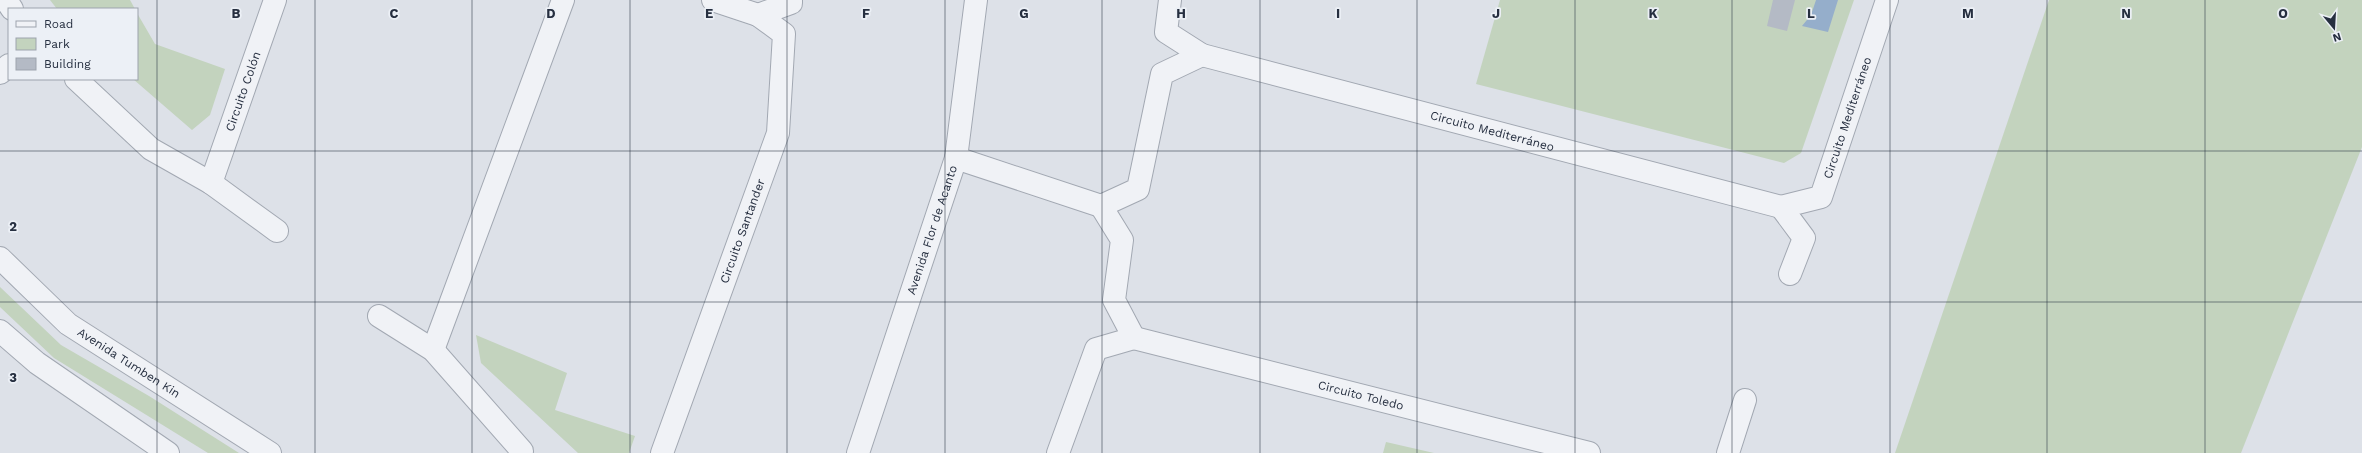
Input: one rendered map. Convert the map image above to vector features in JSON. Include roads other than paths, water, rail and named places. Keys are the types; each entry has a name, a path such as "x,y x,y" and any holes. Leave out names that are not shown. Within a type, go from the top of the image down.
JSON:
{"street":[{"name":"Circuito Colón","path":"211,183 275,0"},
{"path":"433,350 564,0"},
{"name":"Circuito Santander","path":"662,453 778,133 784,34 758,15 713,0"},
{"path":"758,15 791,3 791,0"},
{"name":"Avenida Flor de Acanto","path":"858,453 956,158 976,0"},
{"name":"Circuito Mediterráneo","path":"1170,0 1166,32 1202,55 1781,207 1821,197 1887,0"},
{"path":"1101,206 1138,189 1162,74 1202,55"},
{"path":"0,73 8,66"},
{"path":"77,80 151,149 211,183 277,231"},
{"path":"956,158 1101,206 1122,240 1114,300 1134,338 1096,349 1058,453"},
{"path":"1781,207 1804,238 1790,274"},
{"name":"Avenida Tumben Kin","path":"0,258 68,324 270,453"},
{"path":"379,316 433,350 522,451 520,453"},
{"path":"0,331 36,363 163,452"},
{"name":"Circuito Toledo","path":"1134,338 1589,453"},
{"path":"1728,453 1745,400"}],"water":[{"path":"1816,0 1838,0 1828,32 1802,26 1811,15"}]}
